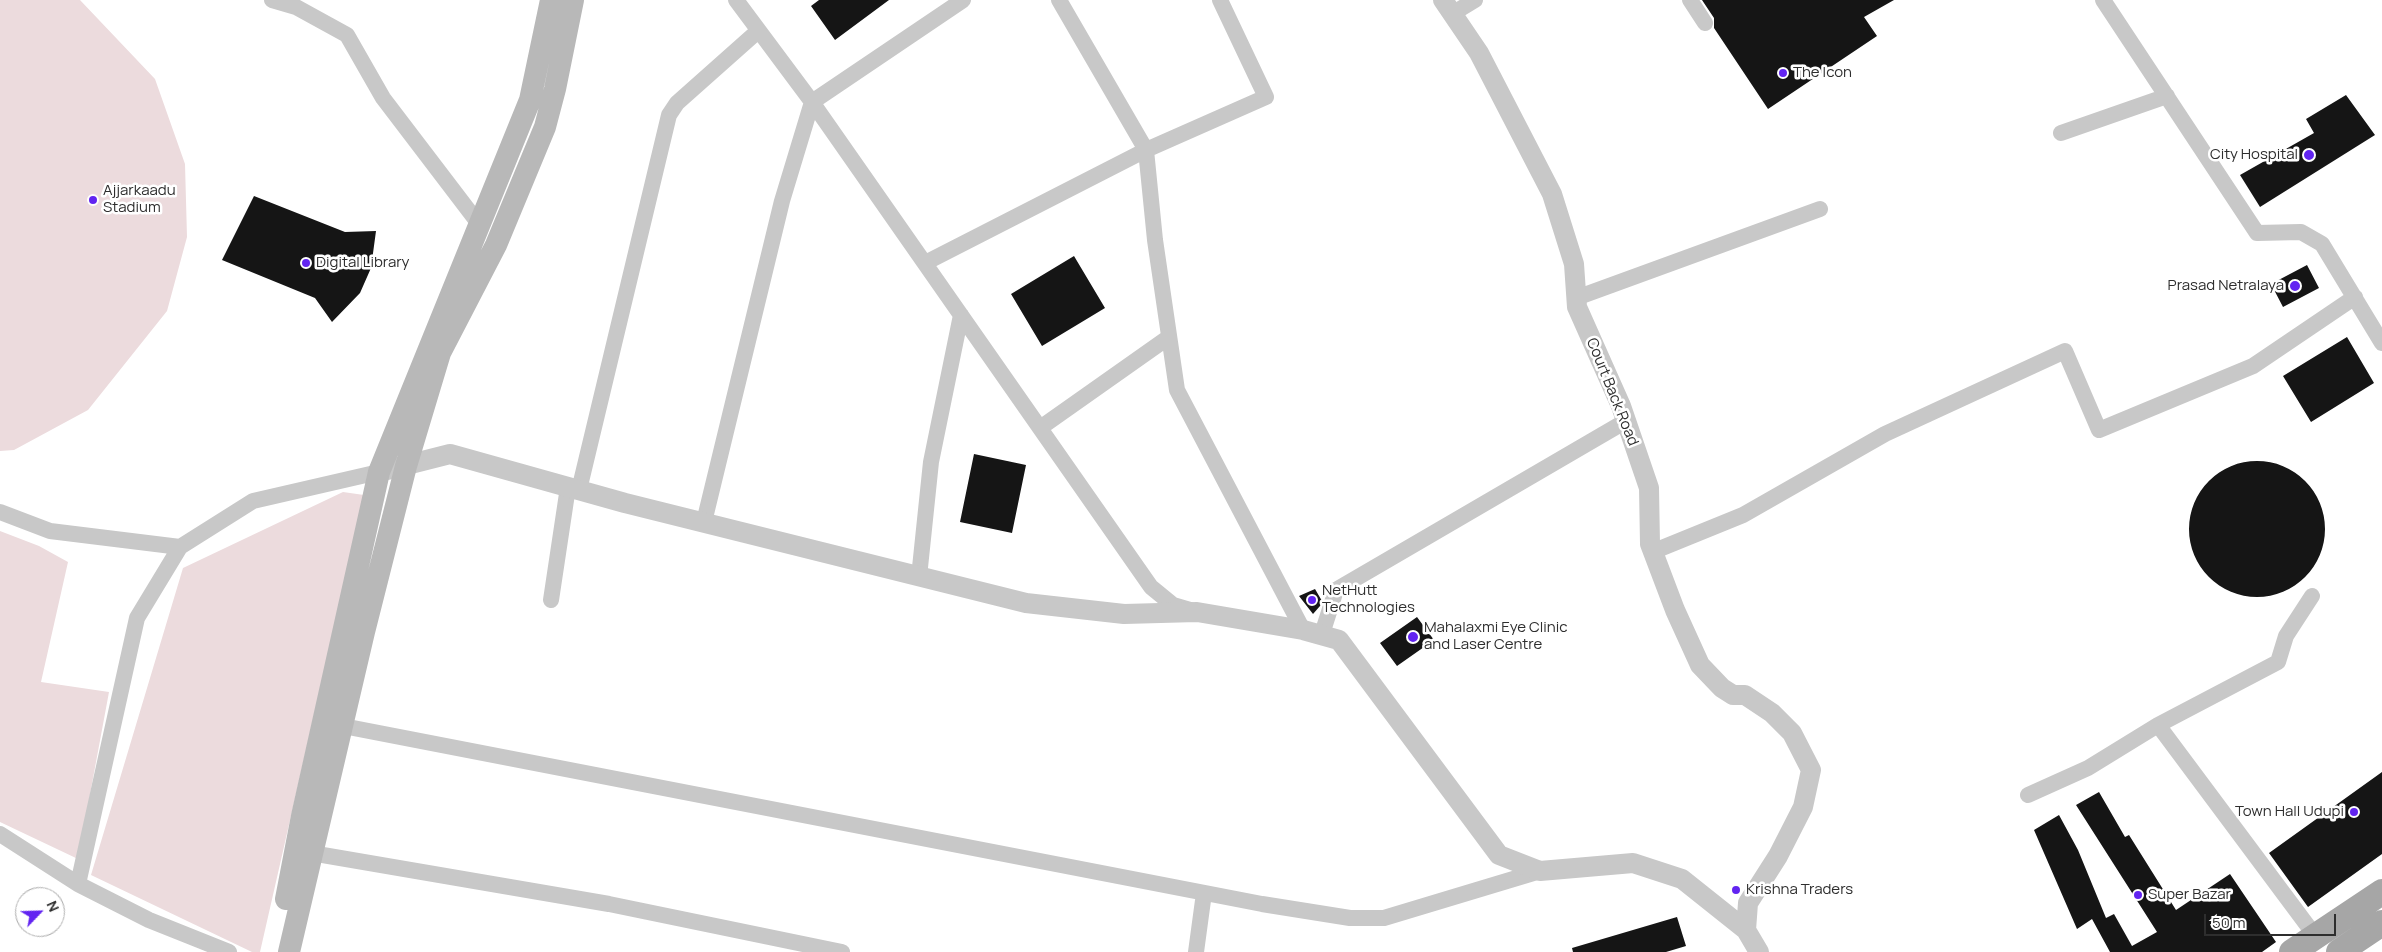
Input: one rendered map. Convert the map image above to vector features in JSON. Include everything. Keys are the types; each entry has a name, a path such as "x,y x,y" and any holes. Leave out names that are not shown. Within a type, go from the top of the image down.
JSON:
{"main road":[{"path":"276,952 302,816 379,472 530,100 551,0"},
{"path":"289,952 406,466 440,353 496,245 545,127 555,89 572,0"},
{"path":"2292,952 2382,892"},
{"path":"2339,952 2382,923"}],"street":[{"path":"272,0 296,7 347,35 384,98 479,224"},
{"path":"736,0 812,102 1151,587 1173,606 1197,612 1313,632 1339,640 1499,855 1540,871"},
{"path":"704,522 780,211 812,102 962,0"},
{"path":"1059,0 1146,150 1155,240 1177,390 1313,632"},
{"path":"925,263 1146,150 1266,97 1220,0"},
{"path":"1448,7 1475,0"},
{"path":"1690,0 1705,23"},
{"path":"2103,0 2257,233 2301,232 2322,244 2382,343"},
{"name":"Court Back Road","path":"1448,7 1479,53 1552,194 1574,264 1577,307 1626,422 1649,488 1650,544 1652,552 1675,610 1700,664 1733,695 1745,695 1772,713 1792,733 1811,770 1803,807 1778,856 1748,903 1746,930"},
{"path":"551,600 573,488 669,115 677,103 758,31"},
{"path":"2061,134 2166,96"},
{"path":"1576,298 1820,209"},
{"path":"1652,552 1743,515 1885,434 2065,351 2099,430 2253,366 2354,297"},
{"path":"919,576 931,462 961,315"},
{"path":"1040,428 1169,337"},
{"path":"1313,632 1336,590 1626,422"},
{"path":"78,884 137,618 180,547 253,501 450,454 704,522 1026,603 1124,614 1197,612"},
{"path":"0,512 50,531 180,547"},
{"path":"2028,795 2088,768 2158,725 2278,662 2286,636 2312,596"},
{"path":"2158,725 2316,937"},
{"path":"343,726 1204,893 1350,918 1384,918 1540,871 1634,863 1682,879 1746,930 1759,952"},
{"path":"0,834 78,884 150,920 229,952"},
{"path":"312,853 609,904 842,952"},
{"path":"1196,952 1204,893"}],"shaded area":[{"name":"Ajjarkaadu Stadium","path":"0,0 80,0 155,79 185,164 187,237 167,311 88,410 14,450 0,451"},
{"path":"343,492 364,495 260,952 252,952 91,875 183,568"},
{"path":"0,531 39,546 68,562 41,682 109,692 78,859 0,822"}],"building":[{"path":"819,0 889,0 835,40 811,6"},
{"name":"The Icon","path":"1702,0 1894,0 1864,17 1877,36 1768,109 1714,28 1714,18"},
{"name":"City Hospital","path":"2346,95 2375,135 2260,207 2240,175 2314,133 2306,119"},
{"path":"254,196 345,232 376,231 371,268 360,293 332,322 315,298 222,260"},
{"path":"1074,256 1105,308 1042,346 1011,294"},
{"path":"2307,265 2319,288 2283,307 2271,284"},
{"path":"2347,337 2374,383 2311,422 2283,376"},
{"path":"974,454 1026,465 1012,533 960,522"},
{"path":"2257,461 2283,466 2305,481 2320,503 2325,529 2320,555 2305,577 2283,592 2257,597 2231,592 2209,577 2194,555 2189,529 2194,503 2209,481 2231,466"},
{"name":"NetHutt Technologies","path":"1315,589 1322,601 1313,614 1299,596"},
{"path":"1417,617 1434,640 1397,666 1380,643"},
{"name":"Town Hall Udupi","path":"2382,772 2382,854 2308,907 2269,853"},
{"path":"2099,792 2125,837 2129,835 2176,910 2230,874 2276,942 2262,952 2110,952 2092,919 2077,929 2034,830 2059,815 2078,850 2106,918 2114,914 2132,946 2157,932 2076,805"},
{"path":"1677,917 1686,946 1666,952 1573,952 1572,948"}],"place":[{"name":"The Icon","path":"1783,73"},
{"name":"City Hospital","path":"2309,155"},
{"name":"Ajjarkaadu Stadium","path":"93,200"},
{"name":"Digital Library","path":"306,263"},
{"name":"Prasad Netralaya","path":"2295,286"},
{"name":"NetHutt Technologies","path":"1312,600"},
{"name":"Mahalaxmi Eye Clinic and Laser Centre","path":"1413,637"},
{"name":"Town Hall Udupi","path":"2354,812"},
{"name":"Krishna Traders","path":"1736,890"},
{"name":"Super Bazar","path":"2138,895"}]}
